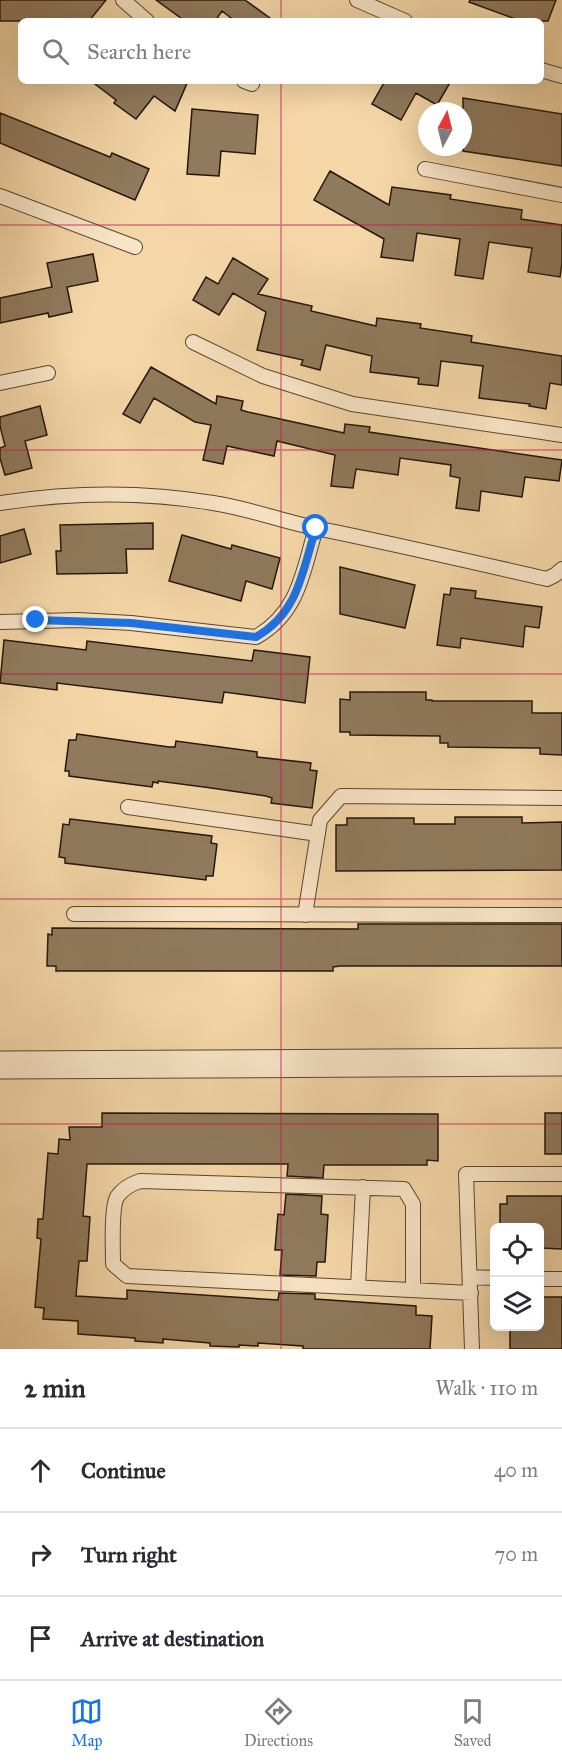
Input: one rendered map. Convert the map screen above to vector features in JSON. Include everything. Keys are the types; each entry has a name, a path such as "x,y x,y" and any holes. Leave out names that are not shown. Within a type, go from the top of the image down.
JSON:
{"street":[{"path":"0,1046 562,1044"},
{"path":"0,1065 562,1062"}],"lane":[{"path":"123,0 144,18"},
{"path":"357,0 398,18"},
{"path":"544,71 562,76"},
{"path":"425,169 562,195"},
{"path":"0,196 135,247"},
{"path":"193,342 263,376 352,404 562,435"},
{"path":"0,383 48,373"},
{"path":"0,503 83,494 168,496 250,510 316,528 547,579 562,569"},
{"path":"0,622 78,620 131,623 256,637 279,622 290,605 316,528"},
{"path":"305,915 320,820 341,796 562,798"},
{"path":"128,807 318,834"},
{"path":"74,914 562,915"},
{"path":"472,1349 466,1174 562,1174"},
{"path":"413,1290 413,1204 409,1193 404,1189 140,1181 123,1190 115,1203 113,1264 127,1276 471,1293"},
{"path":"358,1287 363,1187"},
{"path":"470,1277 490,1278"},
{"path":"544,1279 562,1279"}],"building":[{"path":"0,0 106,0 91,18 18,18 18,21 0,21"},
{"path":"156,0 245,0 270,18 231,18 222,11 217,18 181,18"},
{"path":"470,0 556,0 548,21 544,21 544,18 513,18 469,2"},
{"path":"95,84 187,84 175,111 154,96 136,119 114,103 116,100"},
{"path":"383,84 449,84 439,102 432,102 416,93 401,120 372,104"},
{"path":"463,98 562,114 562,166 472,152 472,102 463,102"},
{"path":"192,109 258,115 255,154 221,151 219,176 187,174"},
{"path":"0,113 110,157 112,153 149,169 135,200 0,143"},
{"path":"330,171 389,205 392,187 451,195 450,199 522,210 521,219 562,225 560,277 528,272 532,248 489,242 483,279 455,275 460,239 417,233 413,261 381,257 384,239 314,200"},
{"path":"93,254 98,281 67,287 72,312 49,317 48,313 0,323 0,298 52,287 47,263"},
{"path":"233,258 268,279 258,294 312,306 311,311 376,326 377,318 421,324 420,328 472,336 471,342 562,356 562,385 550,383 546,409 529,406 530,404 479,398 483,366 441,361 438,386 418,384 419,378 370,372 372,356 326,345 320,370 301,365 303,360 257,350 266,312 233,293 219,315 193,300 206,277 218,284"},
{"path":"151,367 216,404 217,396 243,401 241,410 248,412 344,433 345,424 370,427 369,432 562,460 559,481 525,477 522,497 481,491 479,511 456,508 460,478 450,476 451,465 400,458 398,475 356,469 353,488 331,486 335,455 277,441 274,456 227,446 223,464 203,460 211,425 195,422 154,398 140,423 123,414"},
{"path":"40,406 47,435 25,441 32,468 5,475 0,458 0,448 5,446 0,417"},
{"path":"153,523 153,549 126,549 127,573 57,574 56,551 61,551 60,525"},
{"path":"24,529 31,554 0,563 0,536"},
{"path":"182,535 231,549 232,545 280,558 272,589 246,581 241,601 169,581"},
{"path":"340,567 415,585 405,628 340,614"},
{"path":"451,588 476,591 475,598 542,607 539,628 525,626 523,647 461,638 460,648 437,645 444,594 450,595"},
{"path":"4,640 86,650 87,641 252,661 254,650 310,657 305,703 224,692 222,703 57,683 57,690 0,683"},
{"path":"350,692 426,692 426,700 432,701 532,701 532,713 562,713 562,755 540,754 540,748 448,747 448,743 440,743 440,736 350,735 350,732 340,732 340,699 350,700"},
{"path":"77,734 169,747 175,747 176,741 257,752 257,757 311,763 310,770 317,771 312,808 271,803 272,798 266,796 204,787 158,781 158,783 153,782 152,787 69,776 69,771 65,771 69,740 76,740"},
{"path":"455,817 522,817 522,823 562,822 562,870 336,871 336,825 347,825 347,818 414,818 414,824 455,824"},
{"path":"70,819 212,836 211,843 217,844 213,876 206,876 206,880 65,863 65,858 59,857 63,824 69,825"},
{"path":"358,924 562,924 562,966 340,966 333,967 333,971 56,971 56,966 47,966 48,934 52,935 52,928 358,929"},
{"path":"102,1113 438,1114 438,1161 427,1160 427,1165 324,1165 323,1178 287,1176 288,1164 87,1164 83,1216 90,1217 87,1261 79,1261 76,1296 127,1299 127,1290 278,1300 279,1293 315,1294 315,1299 416,1306 416,1315 432,1316 430,1349 303,1349 303,1346 258,1343 258,1346 239,1345 239,1347 210,1346 210,1343 163,1339 163,1343 135,1341 135,1338 78,1334 78,1321 43,1319 44,1308 35,1307 41,1239 37,1238 38,1219 43,1219 48,1153 58,1154 59,1139 70,1140 69,1127 102,1127"},
{"path":"545,1113 562,1113 562,1154 545,1154"},
{"path":"286,1194 322,1196 321,1214 328,1215 325,1262 317,1262 316,1276 280,1275 282,1250 275,1250 278,1214 284,1215"},
{"path":"507,1196 562,1196 562,1249 544,1248 544,1223 500,1223 500,1204 507,1204"},
{"path":"544,1297 562,1297 562,1349 510,1349 510,1331 544,1331"}],"route":[{"path":"36,620 131,623 256,637 279,622 294,600 316,528"}]}
